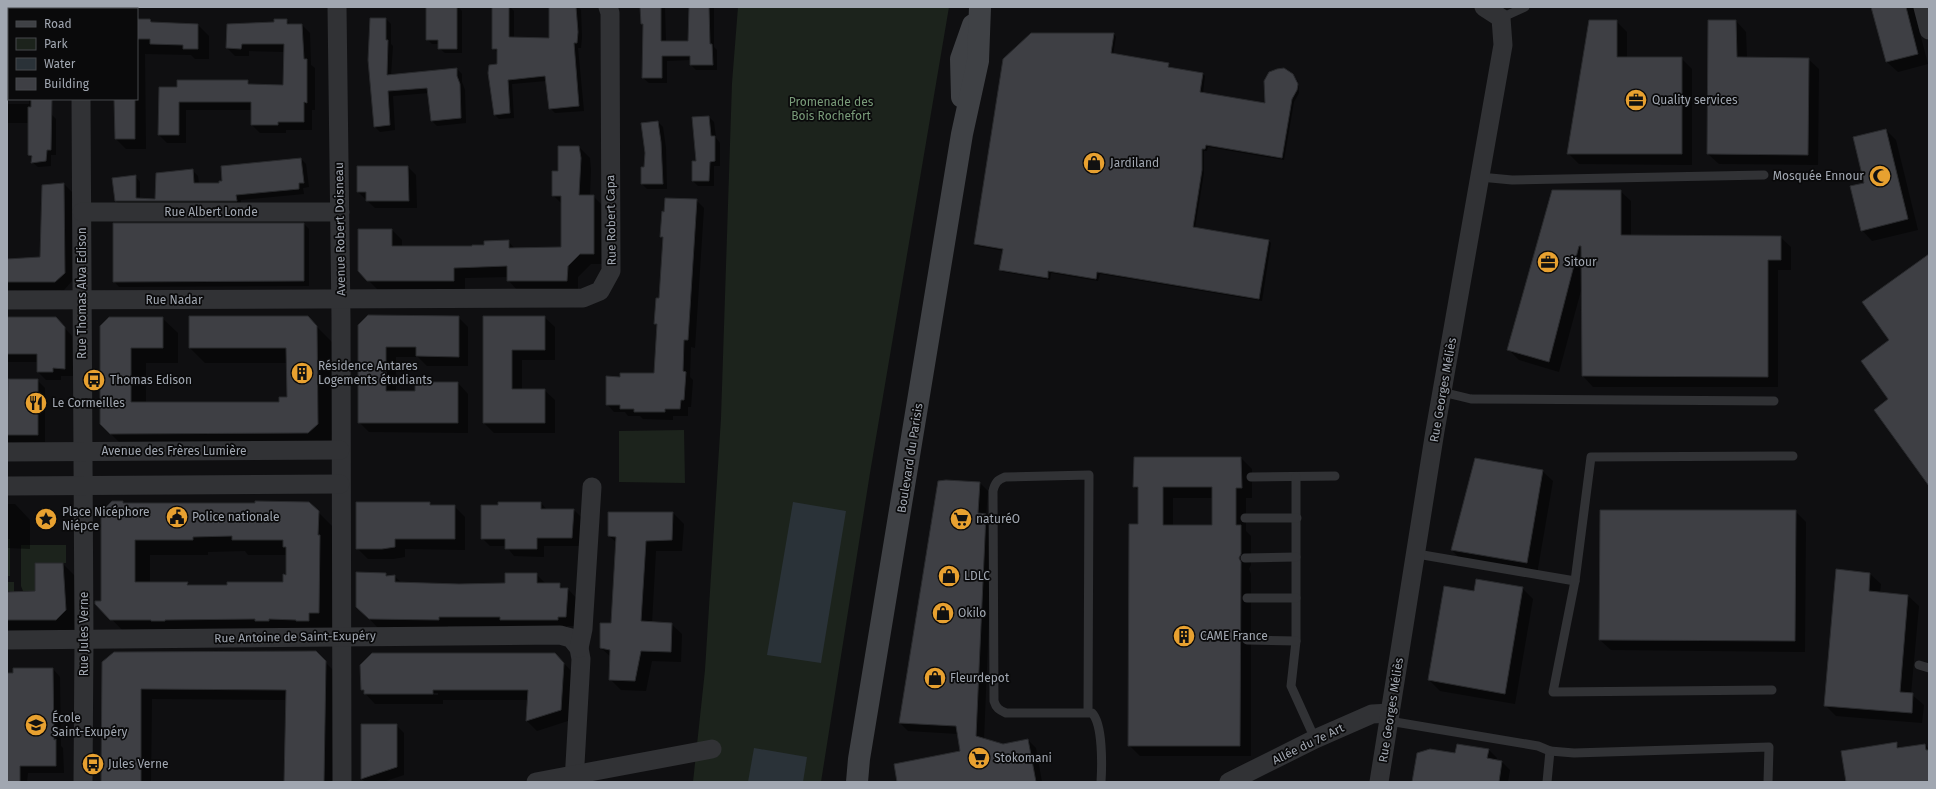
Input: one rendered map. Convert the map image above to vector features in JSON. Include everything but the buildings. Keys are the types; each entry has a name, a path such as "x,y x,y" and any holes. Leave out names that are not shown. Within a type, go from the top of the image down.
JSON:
{"street":[{"name":"Avenue Robert Doisneau","path":"337,7 341,300 340,484 342,782"},
{"name":"Rue Robert Capa","path":"341,300 582,298 600,291 611,271 610,13 608,7"},
{"name":"Boulevard du Parisis","path":"857,782 859,759 962,134 978,61 980,7"},
{"path":"1484,7 1501,18"},
{"path":"1923,7 1929,30"},
{"name":"Rue Georges Méliès","path":"1379,782 1442,392 1503,45 1501,18"},
{"name":"Rue Thomas Alva Edison","path":"81,100 83,486"},
{"name":"Rue Albert Londe","path":"82,212 340,212"},
{"name":"Rue Nadar","path":"7,300 341,300"},
{"name":"Avenue des Frères Lumière","path":"7,452 340,450"},
{"path":"7,486 340,484"},
{"name":"Rue Jules Verne","path":"83,486 83,782"},
{"path":"574,778 581,659 578,648 583,629 592,487"},
{"name":"Rue Antoine de Saint-Exupéry","path":"7,640 560,635 571,638 578,648"},
{"name":"Allée du 7e Art","path":"1229,782 1315,739 1372,714 1389,717"},
{"path":"536,782 574,778 712,749"}],"lane":[{"path":"1501,18 1525,7"},
{"path":"1480,177 1512,180 1764,175"},
{"path":"1442,392 1471,399 1774,401"},
{"path":"1772,690 1553,692 1575,581 1591,457 1793,456"},
{"path":"1088,713 1089,475 1005,477 994,483 992,491 995,706 1006,713 1088,713 1092,713 1098,721 1101,782"},
{"path":"1252,477 1335,476"},
{"path":"1296,477 1296,641 1291,686 1315,739"},
{"path":"1245,518 1297,518"},
{"path":"1417,554 1575,581"},
{"path":"1245,558 1296,557"},
{"path":"1247,598 1296,598"},
{"path":"1247,640 1296,641"},
{"path":"1919,665 1929,668"},
{"path":"1389,717 1538,746 1550,752 1567,753 1768,746 1768,782"},
{"path":"1547,782 1550,752"}],"green space":[{"name":"Promenade des Bois Rochefort","path":"738,7 949,7 870,473 821,782 693,782 705,670 721,418 732,83"},
{"path":"684,430 685,483 619,482 619,431"},
{"path":"7,539 10,539 10,576 7,576"},
{"path":"21,545 66,545 66,563 35,563 35,591 23,591 21,586"},
{"path":"7,582 14,582 14,592 7,591"}],"water":[{"path":"793,502 846,511 821,663 767,655"},
{"path":"754,748 807,757 803,782 748,782"}],"place":[{"name":"Quality services","path":"1636,100"},
{"name":"Jardiland","path":"1094,163"},
{"name":"Mosquée Ennour","path":"1880,176"},
{"name":"Sitour","path":"1548,262"},
{"name":"Résidence Antares Logements étudiants","path":"302,373"},
{"name":"Thomas Edison","path":"94,380"},
{"name":"Le Cormeilles","path":"36,403"},
{"name":"Police nationale","path":"177,517"},
{"name":"Place Nicéphore Niépce","path":"46,519"},
{"name":"naturéO","path":"961,519"},
{"name":"LDLC","path":"949,576"},
{"name":"Okilo","path":"943,613"},
{"name":"CAME France","path":"1184,636"},
{"name":"Fleurdepot","path":"935,678"},
{"name":"École Saint-Exupéry","path":"36,725"},
{"name":"Stokomani","path":"979,758"},
{"name":"Jules Verne","path":"93,764"}]}
